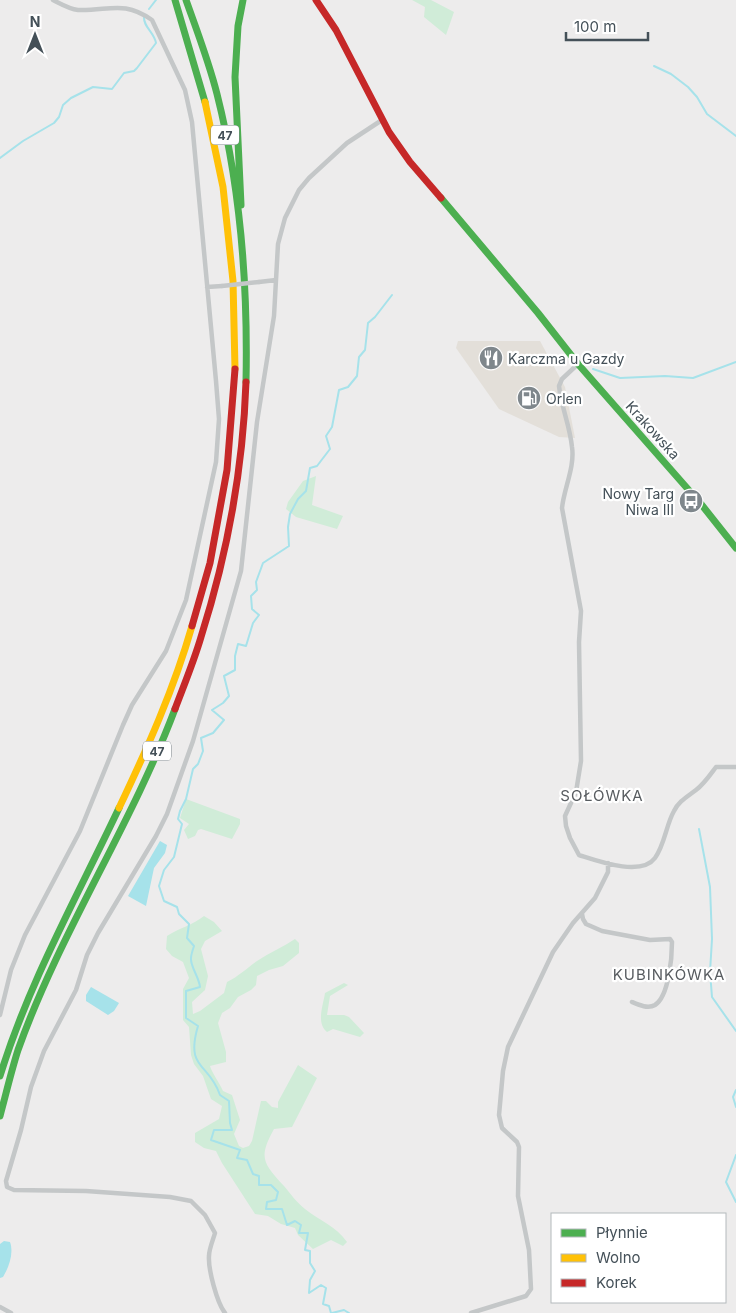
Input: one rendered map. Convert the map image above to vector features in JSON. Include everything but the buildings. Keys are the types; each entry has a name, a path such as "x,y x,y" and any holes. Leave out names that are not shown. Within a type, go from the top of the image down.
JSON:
{"main road":[{"name":"47","path":"0,1076 9,1046 44,960 126,794 175,680 196,617 218,524 233,405 235,300 228,220 219,156 197,71 175,0"},
{"name":"47","path":"0,1116 19,1050 34,1011 71,927 132,805 171,720 194,662 215,594 235,493 248,368 247,316 241,226 223,122 202,45 186,0"},
{"path":"241,226 242,185 234,64 236,34 243,0"},
{"name":"Krakowska","path":"316,0 336,30 395,142 578,364 674,471 717,522 736,548"}],"street":[{"path":"0,1016 11,970 25,935 80,831 129,712 166,651 186,600 216,462 218,438 218,410 207,287 190,108 185,90 152,20 138,9 118,5 78,10 53,0"},
{"path":"225,1313 221,1308 214,1287 208,1257 215,1233 205,1215 191,1201 170,1197 86,1191 14,1190 9,1188 6,1181 31,1087 44,1051 76,990 84,965 98,933 152,843 167,814 193,741 241,571 257,422 274,316 276,257 285,218 299,190 320,166 346,143 382,120"},
{"path":"207,287 276,280"},
{"path":"578,364 562,379 559,386 572,448 572,460 562,508 581,611 579,642 581,761 576,792 565,816 570,838 579,855 638,868 655,858 674,811 684,797 695,790 716,767 736,767"},
{"path":"471,1313 526,1296 531,1289 529,1250 518,1196 519,1147 517,1142 502,1128 499,1115 503,1071 508,1047 553,952 573,923 595,898 608,872 608,862"},
{"path":"582,914 586,924 602,931 650,940 670,939 672,942 666,988 660,1000 655,1005 649,1007 632,1002"},
{"path":"0,1308 11,1313"}],"shaded area":[{"name":"Orlen","path":"458,341 540,341 565,387 575,438 559,437 499,409 456,348"}],"green space":[{"path":"412,0 431,0 454,12 446,35 424,17 425,7"},
{"path":"316,476 312,505 343,516 337,529 296,517 286,509 288,502 303,481"},
{"path":"186,799 240,819 240,824 232,839 201,829 198,830 195,836 188,839 184,830 189,824 180,818"},
{"path":"204,916 214,922 222,931 205,941 201,949 208,976 205,990 192,1002 193,1014 224,993 227,982 257,961 295,939 299,943 299,953 283,966 257,976 256,985 238,997 230,1008 222,1013 218,1023 226,1052 226,1062 210,1066 223,1091 232,1095 240,1120 234,1134 239,1146 243,1148 249,1146 252,1141 261,1101 266,1101 272,1107 278,1108 278,1102 298,1065 317,1078 292,1127 274,1129 266,1147 265,1160 267,1166 299,1204 343,1236 347,1242 343,1246 331,1240 313,1249 298,1235 295,1228 281,1224 268,1216 255,1214 216,1151 204,1148 195,1142 195,1133 219,1119 222,1106 211,1099 203,1076 194,1064 191,1055 189,1027 183,1020 183,989 189,978 183,962 172,956 166,949 167,936"},
{"path":"344,983 348,985 330,996 327,1015 344,1015 349,1017 364,1033 360,1037 333,1029 327,1032 322,1024 321,1014 325,993"}],"water":[{"path":"160,841 167,845 165,853 154,868 146,906 128,896"},
{"path":"91,987 119,1003 114,1011 108,1015 86,1001 86,995"},
{"path":"4,1241 10,1242 11,1255 5,1273 0,1278 0,1244"}],"waterway":[{"path":"149,9 156,0"},
{"path":"0,158 23,141 54,123 59,117 63,105 71,98 93,87 112,89 124,73 134,71 156,43 145,23 144,16"},
{"path":"654,66 671,74 688,87 697,97 707,114 736,136"},
{"path":"331,1313 329,1306 323,1304 326,1288 321,1285 309,1293 310,1280 315,1271 310,1263 310,1251 305,1250 308,1233 299,1233 301,1225 295,1221 287,1225 282,1209 266,1209 267,1202 276,1200 278,1192 271,1185 259,1185 259,1176 253,1174 247,1160 237,1158 240,1150 211,1140 214,1130 232,1130 229,1101 220,1095 210,1076 196,1058 194,1051 198,1026 186,1018 186,991 200,987 191,961 194,946 187,938 189,924 179,914 177,907 164,901 159,886 164,870 174,857 182,824 178,819 180,811 186,799 193,769 198,764 203,751 201,738 213,733 224,720 212,710 223,703 229,696 224,676 235,670 235,656 238,644 246,646 253,623 259,615 252,609 251,596 257,590 256,582 263,563 289,546 288,527 290,514 298,499 306,491 310,468 317,466 330,449 326,436 332,427 339,390 348,387 357,376 359,357 365,350 368,323 392,295"},
{"path":"593,369 620,378 665,376 693,378 736,362"},
{"path":"699,829 710,887 712,939 710,972 712,997 736,1031"},
{"path":"736,1090 733,1097 736,1107"},
{"path":"736,1155 726,1182 736,1202"},
{"path":"332,1313 344,1310 349,1313"}],"traffic: fast":[{"path":"175,0 205,102"},
{"path":"186,0 214,82 232,166 244,274 246,382"},
{"path":"241,205 235,77 238,26 243,0"},
{"path":"441,198 538,313 578,364 701,504 736,548"},
{"path":"0,1116 18,1050 35,1006 54,963 138,795 175,709"},
{"path":"0,1076 39,973 119,808"}],"traffic: slow":[{"path":"205,102 223,187 233,281 235,369"},
{"path":"119,808 159,719 177,673 192,626"}],"traffic: jam":[{"path":"316,0 336,30 389,132 410,162 441,198"},
{"path":"192,626 210,563 227,470 235,369"},
{"path":"175,709 198,646 219,575 226,543 241,447 246,382"}],"place":[{"name":"Karczma u Gazdy","path":"491,358"},
{"name":"Orlen","path":"529,398"},
{"name":"Nowy Targ Niwa III","path":"691,501"}],"district":[{"name":"SOŁÓWKA","path":"602,795"},
{"name":"KUBINKÓWKA","path":"669,974"}]}
